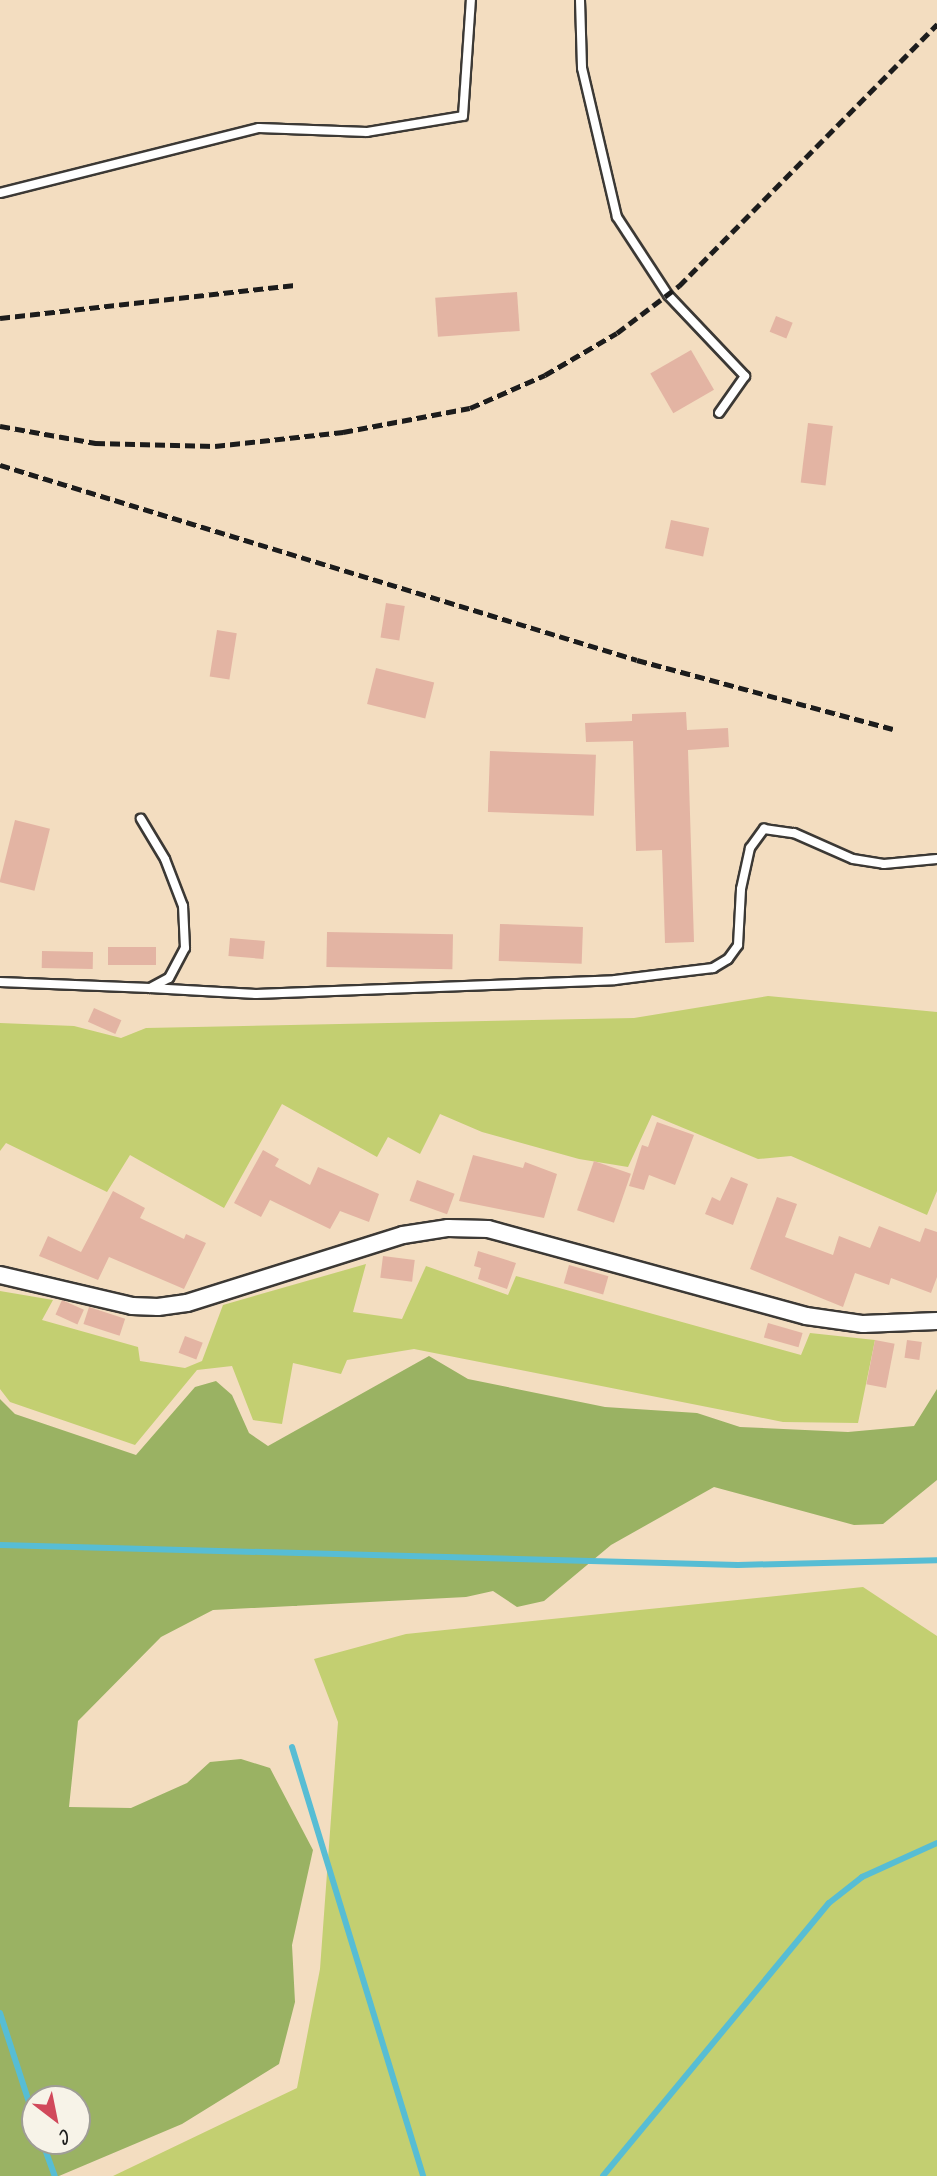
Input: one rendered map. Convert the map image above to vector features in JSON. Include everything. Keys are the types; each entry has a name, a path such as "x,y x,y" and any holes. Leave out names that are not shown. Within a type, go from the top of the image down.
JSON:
{"street":[{"path":"0,1275 132,1307 158,1307 187,1303 403,1235 447,1228 488,1229 806,1316 863,1324 937,1321"}],"lane":[{"path":"0,193 259,128 367,132 463,116 471,0"},
{"path":"580,0 582,68 617,217 668,295 746,376 719,414"},
{"path":"141,819 174,882 183,906 185,948 169,978 150,988"},
{"path":"0,982 256,994 615,980 713,968 728,960 738,944 741,889 750,848 764,829 794,833 853,859 884,864 937,859"}],"green space":[{"path":"768,996 937,1012 937,1191 927,1215 791,1156 758,1159 652,1115 628,1167 579,1159 482,1132 440,1114 420,1154 388,1137 377,1157 282,1104 224,1208 130,1155 107,1192 6,1143 0,1151 0,1023 74,1026 121,1038 146,1028 634,1018"},
{"path":"366,1264 353,1312 402,1319 426,1266 508,1295 516,1276 801,1355 810,1333 875,1340 858,1423 783,1422 414,1349 347,1360 341,1374 293,1363 282,1424 253,1420 232,1366 197,1370 135,1445 10,1402 0,1389 0,1291 53,1300 42,1320 138,1347 140,1361 185,1368 202,1361 223,1305"},
{"path":"429,1356 468,1379 605,1407 697,1413 740,1427 848,1432 914,1426 937,1389 937,1480 883,1524 854,1525 714,1487 611,1545 544,1601 517,1607 493,1591 466,1597 213,1610 161,1637 78,1721 69,1807 131,1808 187,1783 210,1762 241,1759 270,1768 313,1850 292,1945 295,2002 279,2064 182,2124 59,2176 0,2176 0,1399 15,1414 136,1455 195,1387 216,1381 232,1395 249,1433 268,1446"},
{"path":"863,1587 937,1636 937,2176 113,2176 297,2088 320,1969 338,1722 314,1659 406,1634"}],"building":[{"path":"517,292 520,331 438,337 435,298"},
{"path":"776,316 793,323 786,339 770,332"},
{"path":"691,350 714,390 673,413 650,374"},
{"path":"808,423 833,426 826,486 801,483"},
{"path":"671,520 709,528 703,556 665,548"},
{"path":"386,603 405,606 399,641 381,638"},
{"path":"217,630 237,633 229,680 210,676"},
{"path":"376,668 434,683 425,718 367,704"},
{"path":"686,712 687,730 728,728 729,747 688,750 694,942 665,943 662,850 636,851 633,741 586,742 585,723 632,721 632,714"},
{"path":"490,751 596,755 594,816 488,812"},
{"path":"15,820 50,829 34,891 0,882"},
{"path":"500,924 583,927 582,964 499,961"},
{"path":"327,932 453,934 452,969 326,967"},
{"path":"230,938 265,941 263,959 228,956"},
{"path":"108,947 156,947 156,965 108,965"},
{"path":"42,951 93,952 93,969 42,968"},
{"path":"94,1008 121,1020 115,1034 88,1022"},
{"path":"657,1122 694,1135 675,1185 649,1175 644,1190 629,1186 642,1145 648,1147"},
{"path":"263,1150 279,1159 275,1166 310,1185 318,1167 379,1194 369,1222 340,1211 330,1229 270,1200 261,1217 234,1203"},
{"path":"473,1155 523,1168 525,1162 557,1174 544,1218 459,1201"},
{"path":"594,1161 631,1174 614,1223 577,1210"},
{"path":"731,1177 748,1184 733,1225 705,1214 712,1197 720,1201"},
{"path":"417,1180 455,1194 447,1214 409,1201"},
{"path":"113,1191 145,1208 140,1218 184,1239 186,1234 206,1243 184,1289 109,1257 98,1280 39,1256 48,1236 81,1252"},
{"path":"777,1197 797,1204 785,1237 833,1255 839,1236 870,1248 879,1226 920,1242 925,1228 937,1232 937,1277 931,1293 891,1278 889,1285 855,1273 843,1307 750,1269"},
{"path":"478,1251 516,1263 507,1289 478,1279 481,1268 474,1266"},
{"path":"383,1256 415,1260 412,1282 380,1278"},
{"path":"569,1265 608,1276 603,1295 564,1283"},
{"path":"62,1300 84,1310 77,1324 55,1315"},
{"path":"89,1307 125,1319 120,1336 83,1324"},
{"path":"768,1323 803,1333 798,1347 764,1337"},
{"path":"185,1336 203,1343 196,1360 179,1353"},
{"path":"875,1340 895,1344 886,1388 866,1384"},
{"path":"907,1340 922,1342 919,1360 904,1358"}],"waterway":[{"path":"0,1545 738,1565 937,1560"},
{"path":"292,1747 423,2176"},
{"path":"603,2176 829,1903 862,1877 937,1843"},
{"path":"0,2013 23,2085"},
{"path":"47,2155 55,2176"}],"railway":[{"path":"0,426 95,443 215,446 343,432 470,408 545,375 617,333 679,286 937,24"},
{"path":"0,318 295,285"},
{"path":"0,465 637,660 893,729"}]}
